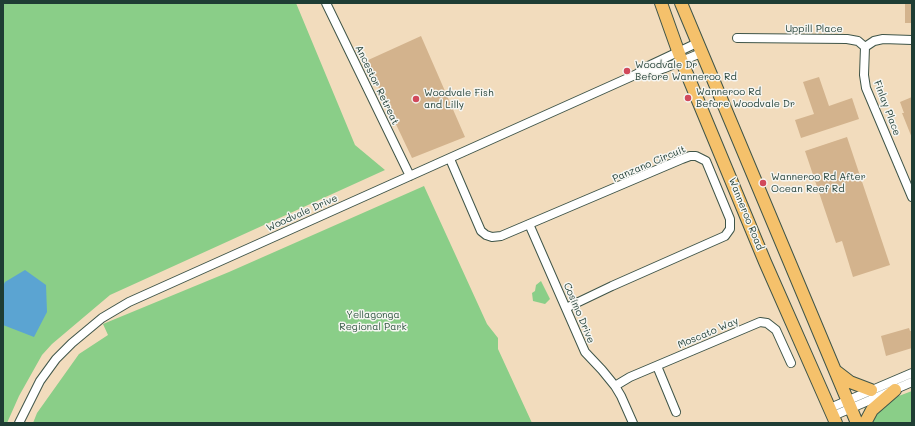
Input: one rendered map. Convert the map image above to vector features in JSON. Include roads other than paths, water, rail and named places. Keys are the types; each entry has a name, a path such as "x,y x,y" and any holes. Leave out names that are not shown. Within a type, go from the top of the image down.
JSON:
{"highway":[{"name":"Wanneroo Road","path":"661,3 680,57 765,262 833,416"},
{"name":"Wanneroo Road","path":"681,3 857,423"},
{"path":"835,370 850,382 871,390"},
{"path":"865,423 875,406 895,390"}],"street":[{"name":"Ancestor Retreat","path":"326,3 410,176"},
{"name":"Uppill Place","path":"737,38 848,39 858,41 865,47"},
{"path":"865,47 874,41 883,39 912,40"},
{"name":"Finlay Place","path":"865,47 864,75 866,88 912,195"},
{"name":"Woodvale Drive","path":"19,423 40,381 56,359 72,343 102,318 129,302 637,74 650,73 699,48"},
{"name":"Panzano Circuit","path":"450,159 481,231 492,238 501,236 690,156 701,158 706,162 730,219 730,229 725,236 566,308"},
{"name":"Cosimo Drive","path":"529,224 585,352 615,386 633,423"},
{"name":"Moscato Way","path":"615,386 657,366 763,322 770,324 776,330 791,363"},
{"path":"657,366 676,412"},
{"path":"833,416 871,390 912,373"},
{"path":"849,404 895,390 912,382"}],"water":[{"path":"25,270 46,285 47,312 34,337 3,325 3,286 5,282"}],"place":[{"name":"Woodvale Dr Before Wanneroo Rd","path":"627,71"},
{"name":"Wanneroo Rd Before Woodvale Dr","path":"688,98"},
{"name":"Woodvale Fish and Lilly","path":"416,99"},
{"name":"Wanneroo Rd After Ocean Reef Rd","path":"763,183"}],"park label":[{"name":"Yellagonga Regional Park","path":"373,320"}]}
